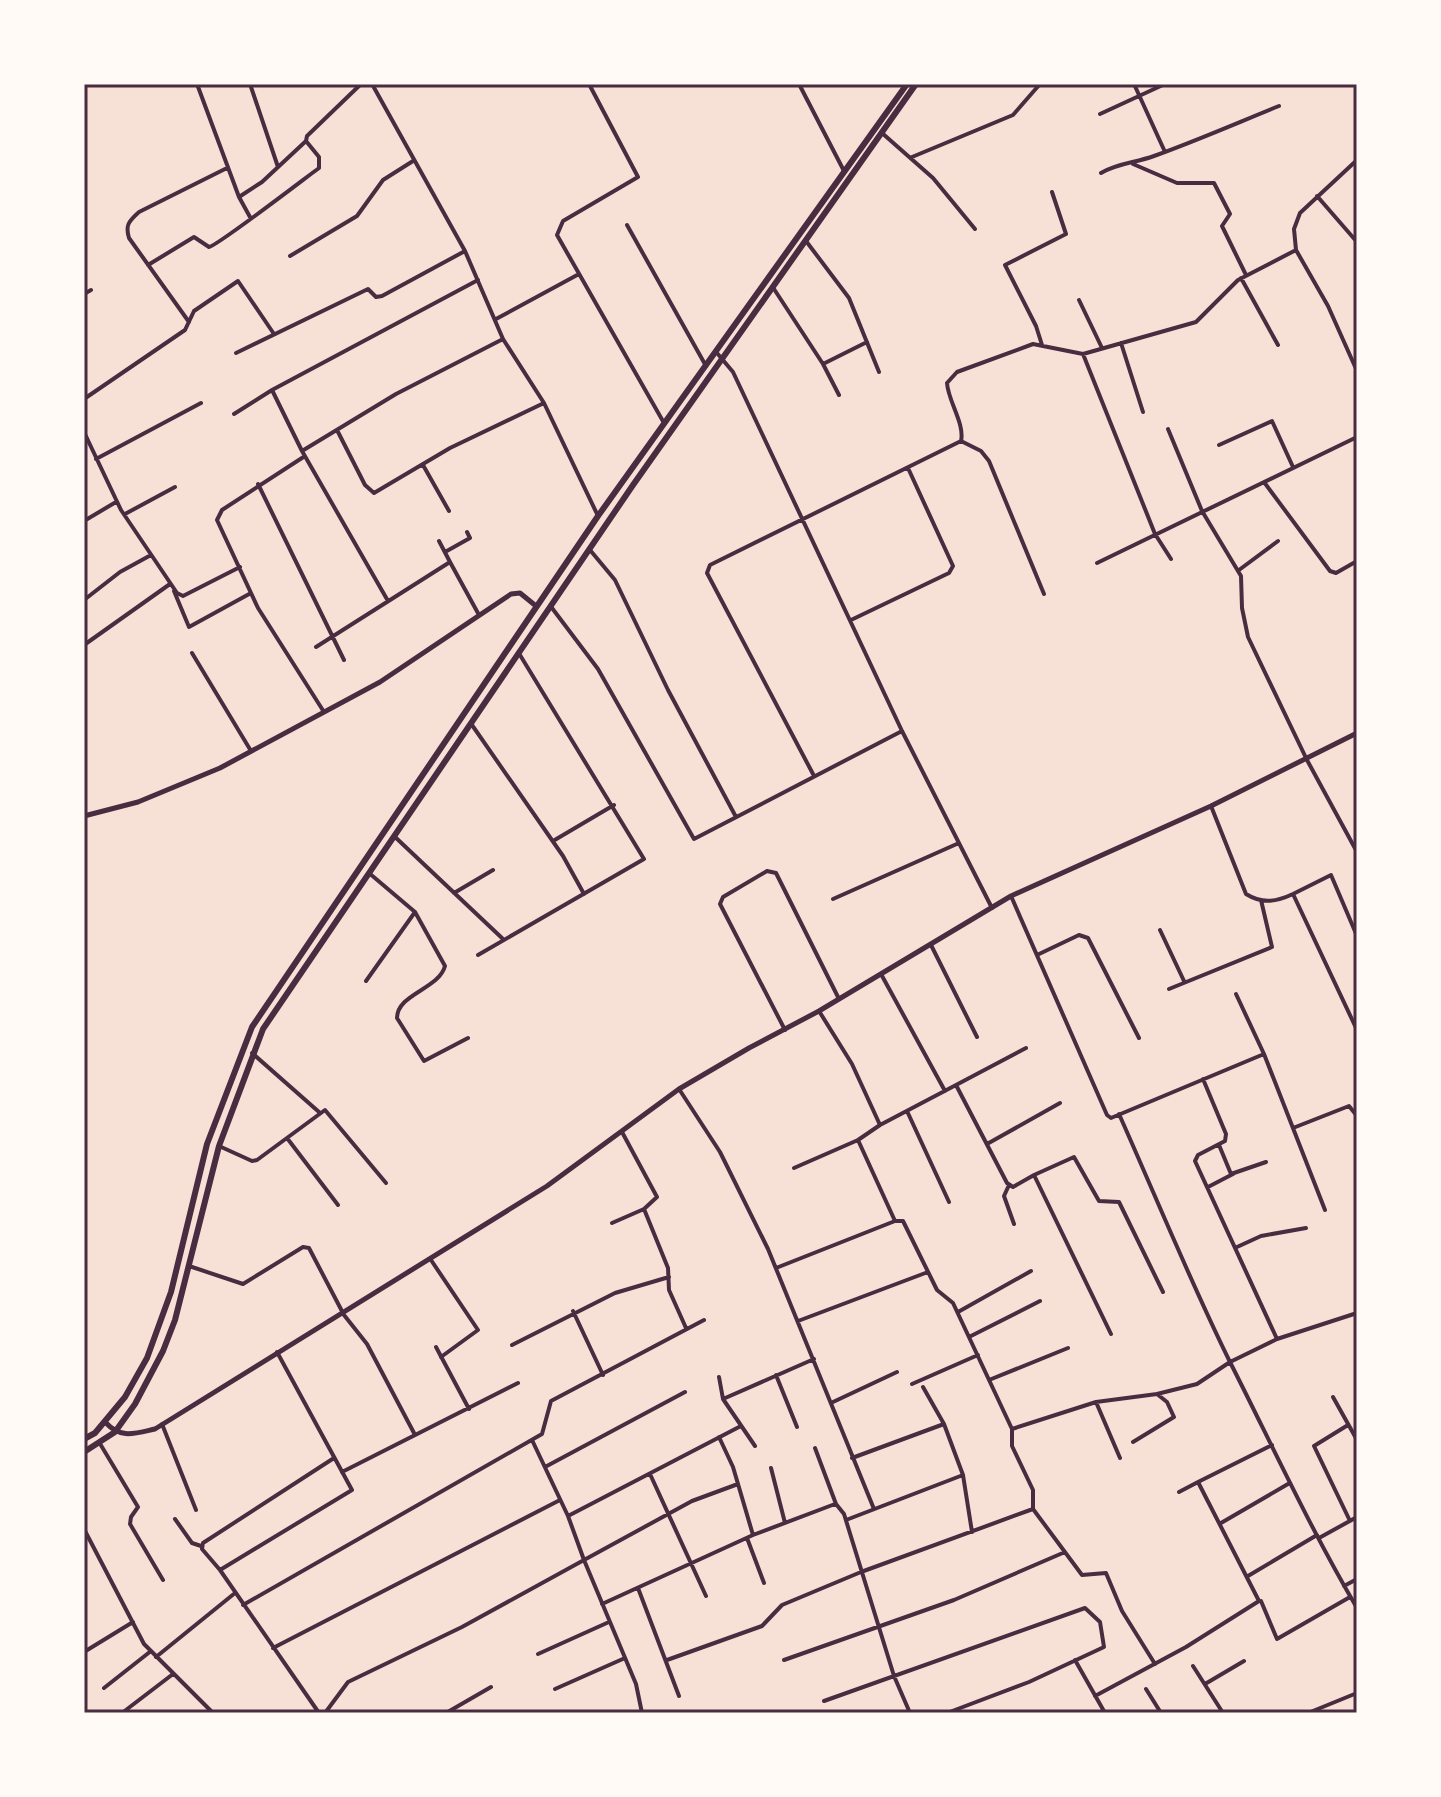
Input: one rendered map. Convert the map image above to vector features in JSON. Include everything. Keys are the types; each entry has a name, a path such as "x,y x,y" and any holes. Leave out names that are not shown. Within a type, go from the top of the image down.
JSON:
{"main road":[{"path":"84,1439 105,1422 125,1397 147,1358 171,1292 207,1144 248,1033 598,516 907,84"},
{"path":"84,1452 115,1432 141,1395 163,1351 175,1320 219,1146 263,1029 590,550 916,84"}],"street":[{"path":"197,84 227,168 250,217"},
{"path":"250,84 278,167"},
{"path":"239,197 278,167 361,84"},
{"path":"372,84 465,251 503,339 544,403 598,516"},
{"path":"589,84 638,174 636,179 558,226 557,235 665,424"},
{"path":"799,84 845,173"},
{"path":"912,157 1013,115 1040,84"},
{"path":"1134,84 1165,152"},
{"path":"1100,114 1165,84"},
{"path":"1101,173 1119,164 1133,164 1165,152 1279,106"},
{"path":"882,133 912,157 975,229"},
{"path":"148,265 194,237 209,247 218,245 250,217 319,168 319,157 306,141"},
{"path":"290,256 357,216 383,180 413,161"},
{"path":"1357,161 1317,196 1296,220 1296,250 1328,306 1357,371"},
{"path":"1133,164 1177,183 1214,183 1230,214 1222,226 1278,345"},
{"path":"190,324 129,238 129,220 227,168"},
{"path":"1042,345 1005,265 1066,234 1052,192"},
{"path":"1317,196 1357,242"},
{"path":"627,225 707,367"},
{"path":"806,241 849,298 879,372"},
{"path":"961,441 962,434 948,394 951,377 1033,344 1083,354 1202,319 1244,277 1296,250"},
{"path":"236,353 368,289 376,297 382,296 465,251"},
{"path":"496,319 579,274"},
{"path":"234,414 272,390 478,280"},
{"path":"84,399 185,330 194,311 238,281 274,334"},
{"path":"774,289 823,364 839,395"},
{"path":"84,294 91,290"},
{"path":"1079,300 1102,348"},
{"path":"324,712 251,593 217,520 222,510 337,430 396,394 503,339"},
{"path":"823,364 867,342"},
{"path":"1121,343 1143,412"},
{"path":"717,353 724,360 902,731 993,910"},
{"path":"1083,354 1155,534 1171,559"},
{"path":"272,390 303,453 388,601"},
{"path":"96,459 201,403"},
{"path":"337,430 365,485 374,493 544,403"},
{"path":"1219,445 1272,421 1293,467"},
{"path":"1168,429 1202,511 1239,570 1248,637 1307,760 1357,852"},
{"path":"84,432 124,514 183,596 240,567"},
{"path":"1097,563 1357,437"},
{"path":"813,774 707,573 714,560 961,441"},
{"path":"961,441 981,451 989,461 1044,594"},
{"path":"423,465 449,511"},
{"path":"851,621 949,573 953,566 908,468"},
{"path":"1264,482 1330,571 1336,573 1357,561"},
{"path":"258,484 344,660"},
{"path":"124,514 175,487"},
{"path":"84,521 117,502"},
{"path":"445,552 470,538 467,532"},
{"path":"439,541 479,615"},
{"path":"1239,570 1278,541"},
{"path":"590,550 615,580 668,690 736,817"},
{"path":"84,600 126,568 151,555"},
{"path":"316,647 450,562"},
{"path":"171,583 189,627 251,593"},
{"path":"84,645 171,583"},
{"path":"84,816 138,802 251,751 380,682 515,593 536,606"},
{"path":"552,608 598,669 690,836 699,839 813,774 902,731"},
{"path":"192,653 251,751"},
{"path":"478,955 644,859 614,805 520,655"},
{"path":"472,725 553,841 584,894"},
{"path":"105,1422 115,1432 126,1435 162,1424 277,1352 344,1315 547,1186 679,1089 993,910 1011,896 1211,806 1357,733"},
{"path":"553,841 614,805"},
{"path":"1211,806 1246,894 1261,900 1278,901 1331,875 1357,936"},
{"path":"394,836 503,939"},
{"path":"833,899 959,843"},
{"path":"454,893 493,870"},
{"path":"785,1030 720,904 723,897 767,871 776,873 839,999"},
{"path":"369,873 415,912 445,966 438,979 399,1007 397,1018 424,1061 468,1038"},
{"path":"1293,894 1357,1030"},
{"path":"1011,896 1107,1115 1111,1118 1264,1054"},
{"path":"1169,989 1272,947 1261,900"},
{"path":"366,981 415,912"},
{"path":"1160,930 1184,981"},
{"path":"1037,955 1079,935 1088,938 1139,1038"},
{"path":"931,945 977,1037"},
{"path":"881,974 945,1091"},
{"path":"1236,994 1264,1054 1325,1210"},
{"path":"819,1011 852,1064 880,1125"},
{"path":"794,1168 858,1140 880,1125 1026,1048"},
{"path":"252,1053 319,1112"},
{"path":"1203,1079 1226,1134 1219,1145 1195,1158 1277,1339"},
{"path":"956,1085 1009,1185 1013,1187 1074,1157 1099,1201 1119,1202 1163,1292"},
{"path":"679,1089 720,1152 776,1268 874,1509"},
{"path":"987,1144 1060,1103"},
{"path":"1293,1128 1349,1106 1357,1116"},
{"path":"219,1146 252,1161 265,1156 319,1112 329,1111 386,1183"},
{"path":"907,1111 949,1202"},
{"path":"1119,1114 1182,1254 1189,1280 1272,1445 1288,1484 1357,1608"},
{"path":"612,1223 644,1209 656,1200 656,1192 622,1132"},
{"path":"287,1138 338,1205"},
{"path":"858,1140 895,1221"},
{"path":"1219,1145 1233,1174"},
{"path":"1208,1187 1266,1162"},
{"path":"1034,1175 1111,1334"},
{"path":"1009,1185 1004,1196 1014,1224"},
{"path":"644,1209 669,1277 669,1290 686,1328"},
{"path":"776,1268 895,1221 903,1221 937,1290 953,1303 958,1312 1012,1429 1012,1446 1033,1490 1033,1509 1082,1575 1106,1573 1122,1611 1155,1664"},
{"path":"1237,1247 1261,1236 1306,1228"},
{"path":"187,1265 243,1284 303,1247 309,1248 344,1315 367,1344 414,1433"},
{"path":"431,1260 478,1330 441,1357"},
{"path":"958,1312 1031,1271"},
{"path":"798,1321 928,1272"},
{"path":"512,1345 573,1311 615,1293 669,1277"},
{"path":"969,1337 1040,1301"},
{"path":"573,1311 603,1375"},
{"path":"1012,1429 1096,1402 1157,1394 1197,1384 1230,1362 1277,1339 1357,1313"},
{"path":"243,1605 532,1440 545,1429 551,1401 662,1345 704,1320"},
{"path":"436,1347 469,1409"},
{"path":"989,1380 1068,1348"},
{"path":"220,1570 352,1490 277,1352"},
{"path":"912,1384 978,1355"},
{"path":"723,1399 814,1359"},
{"path":"833,1402 897,1372"},
{"path":"776,1375 797,1427"},
{"path":"719,1377 723,1399 739,1427 755,1446"},
{"path":"342,1472 518,1383"},
{"path":"923,1387 944,1424 963,1475 972,1532"},
{"path":"545,1467 685,1392"},
{"path":"1133,1442 1174,1417 1167,1402 1157,1394"},
{"path":"1333,1397 1357,1440"},
{"path":"1096,1402 1120,1458"},
{"path":"162,1424 196,1510"},
{"path":"851,1458 944,1424"},
{"path":"1348,1425 1314,1446 1350,1521"},
{"path":"568,1516 739,1427"},
{"path":"719,1437 738,1484 764,1583"},
{"path":"532,1440 568,1516 625,1658 642,1704 641,1713"},
{"path":"99,1442 138,1507 130,1524 163,1580"},
{"path":"1179,1492 1272,1445"},
{"path":"815,1448 836,1504 846,1520 894,1676 910,1713"},
{"path":"201,1546 334,1458"},
{"path":"771,1468 785,1523"},
{"path":"650,1474 706,1596"},
{"path":"846,1520 963,1475"},
{"path":"1198,1482 1260,1597 1277,1639 1350,1597"},
{"path":"175,1519 192,1543 201,1546 220,1570 322,1713 348,1682 462,1627 670,1516 692,1501 738,1484"},
{"path":"1220,1524 1288,1484"},
{"path":"273,1648 560,1500"},
{"path":"602,1604 750,1536 836,1504"},
{"path":"667,1660 762,1626 782,1605 861,1572 1033,1509"},
{"path":"1248,1576 1357,1517"},
{"path":"84,1529 87,1541 151,1651 213,1713"},
{"path":"784,1660 954,1600 1065,1552"},
{"path":"1344,1586 1357,1579"},
{"path":"638,1588 679,1696"},
{"path":"156,1657 235,1593"},
{"path":"1095,1696 1245,1610 1260,1597"},
{"path":"824,1701 1085,1608 1100,1622 1104,1647 1029,1682 947,1713"},
{"path":"84,1652 133,1622"},
{"path":"538,1654 610,1622"},
{"path":"104,1688 151,1651"},
{"path":"555,1689 625,1658"},
{"path":"1075,1660 1105,1713"},
{"path":"1205,1684 1244,1661"},
{"path":"1193,1666 1223,1713"},
{"path":"126,1712 173,1674"},
{"path":"446,1713 491,1687"},
{"path":"1146,1689 1161,1713"},
{"path":"1308,1713 1357,1693"}]}
